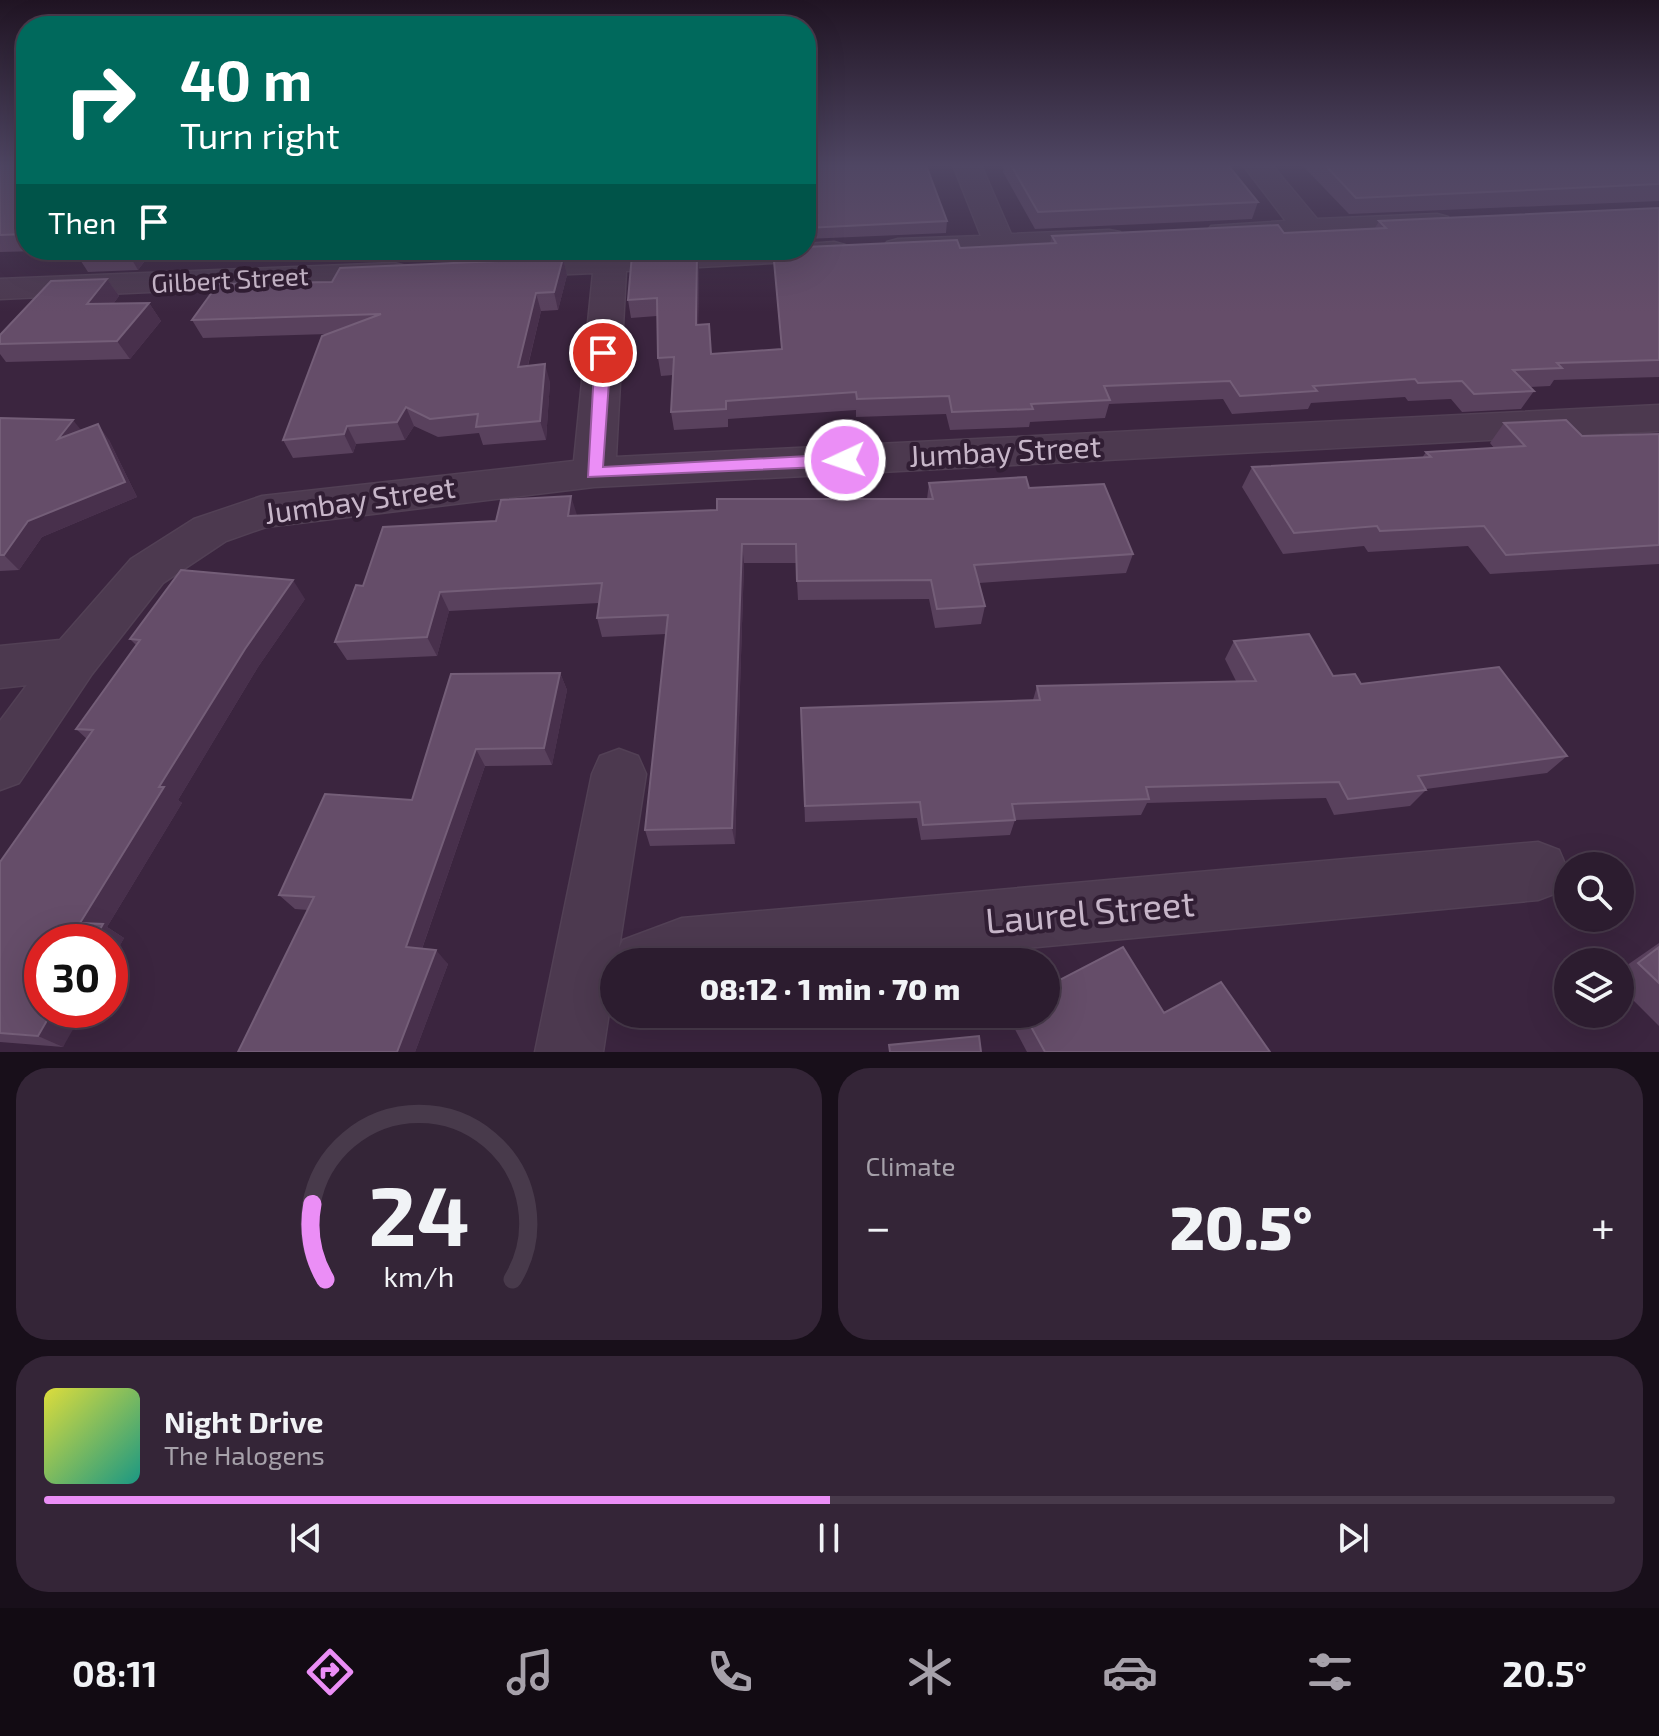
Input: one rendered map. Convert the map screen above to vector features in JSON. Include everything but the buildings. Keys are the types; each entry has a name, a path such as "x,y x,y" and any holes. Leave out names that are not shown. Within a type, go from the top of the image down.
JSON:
{"street":[{"path":"988,214 1000,244"},
{"path":"1297,214 1309,229"},
{"path":"1186,235 1468,221"},
{"path":"816,253 1139,237"},
{"path":"483,269 670,260"},
{"path":"594,473 610,263"},
{"name":"Gilbert Street","path":"0,289 420,272"},
{"name":"Jumbay Street","path":"0,765 74,659 147,571 223,525 262,512 594,473 1659,418"},
{"path":"0,667 74,659"},
{"path":"569,1052 598,978 619,774"},
{"name":"Laurel Street","path":"693,948 1538,871"}],"route":[{"path":"603,353 594,473 845,460"}]}
